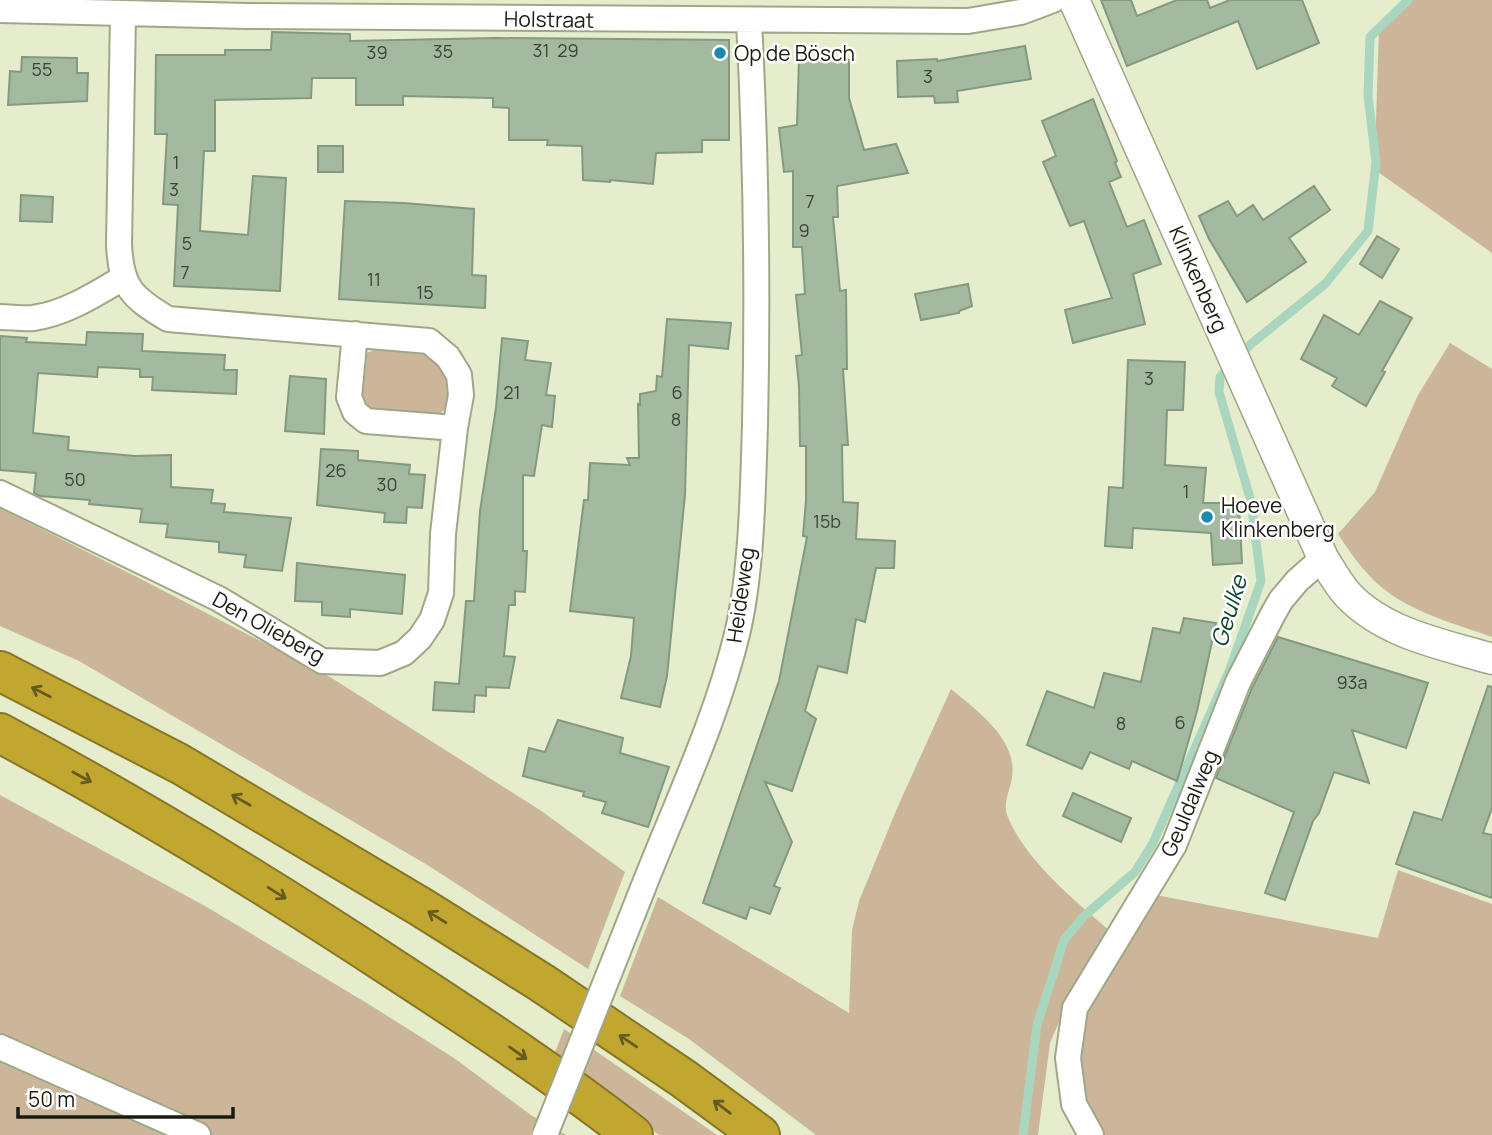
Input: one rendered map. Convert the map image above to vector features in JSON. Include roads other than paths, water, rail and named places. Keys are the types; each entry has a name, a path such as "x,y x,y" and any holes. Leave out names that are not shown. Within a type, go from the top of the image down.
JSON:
{"highway":[{"path":"0,671 180,764 421,907 542,983 684,1079 760,1135"},
{"path":"0,733 134,806 293,902 462,1013 633,1135"}],"street":[{"name":"Holstraat","path":"0,10 123,14 247,8 749,21 968,21 1021,12 1053,0"},
{"name":"Klinkenberg","path":"1074,0 1323,558 1346,593 1386,624 1412,635 1492,659"},
{"path":"0,317 32,318 51,314 88,298 123,278 119,244 123,14"},
{"name":"Heideweg","path":"545,1135 722,687 739,626 754,451 756,364 755,206 749,21"},
{"name":"Den Olieberg","path":"0,493 219,599 322,660 380,663 404,653 420,638 432,620 440,593 443,534 461,395 458,375 448,357 429,341 168,319 145,306 131,292 123,278"},
{"path":"355,334 349,397 355,412 366,421 455,428"},
{"name":"Geuldalweg","path":"1091,1135 1074,1104 1068,1058 1075,1009 1174,845 1238,682 1277,607 1297,581 1323,558"},
{"path":"0,1047 198,1135"}],"waterway":[{"name":"Geulke","path":"1023,1135 1037,1025 1064,940 1084,916 1135,872 1153,843 1230,669 1261,581 1251,501 1219,392 1220,377 1251,344 1325,284 1368,231 1376,162 1368,96 1370,37 1408,0"}],"place":[{"name":"Op de Bösch","path":"720,53"},
{"name":"Hoeve Klinkenberg","path":"1207,517"}]}
